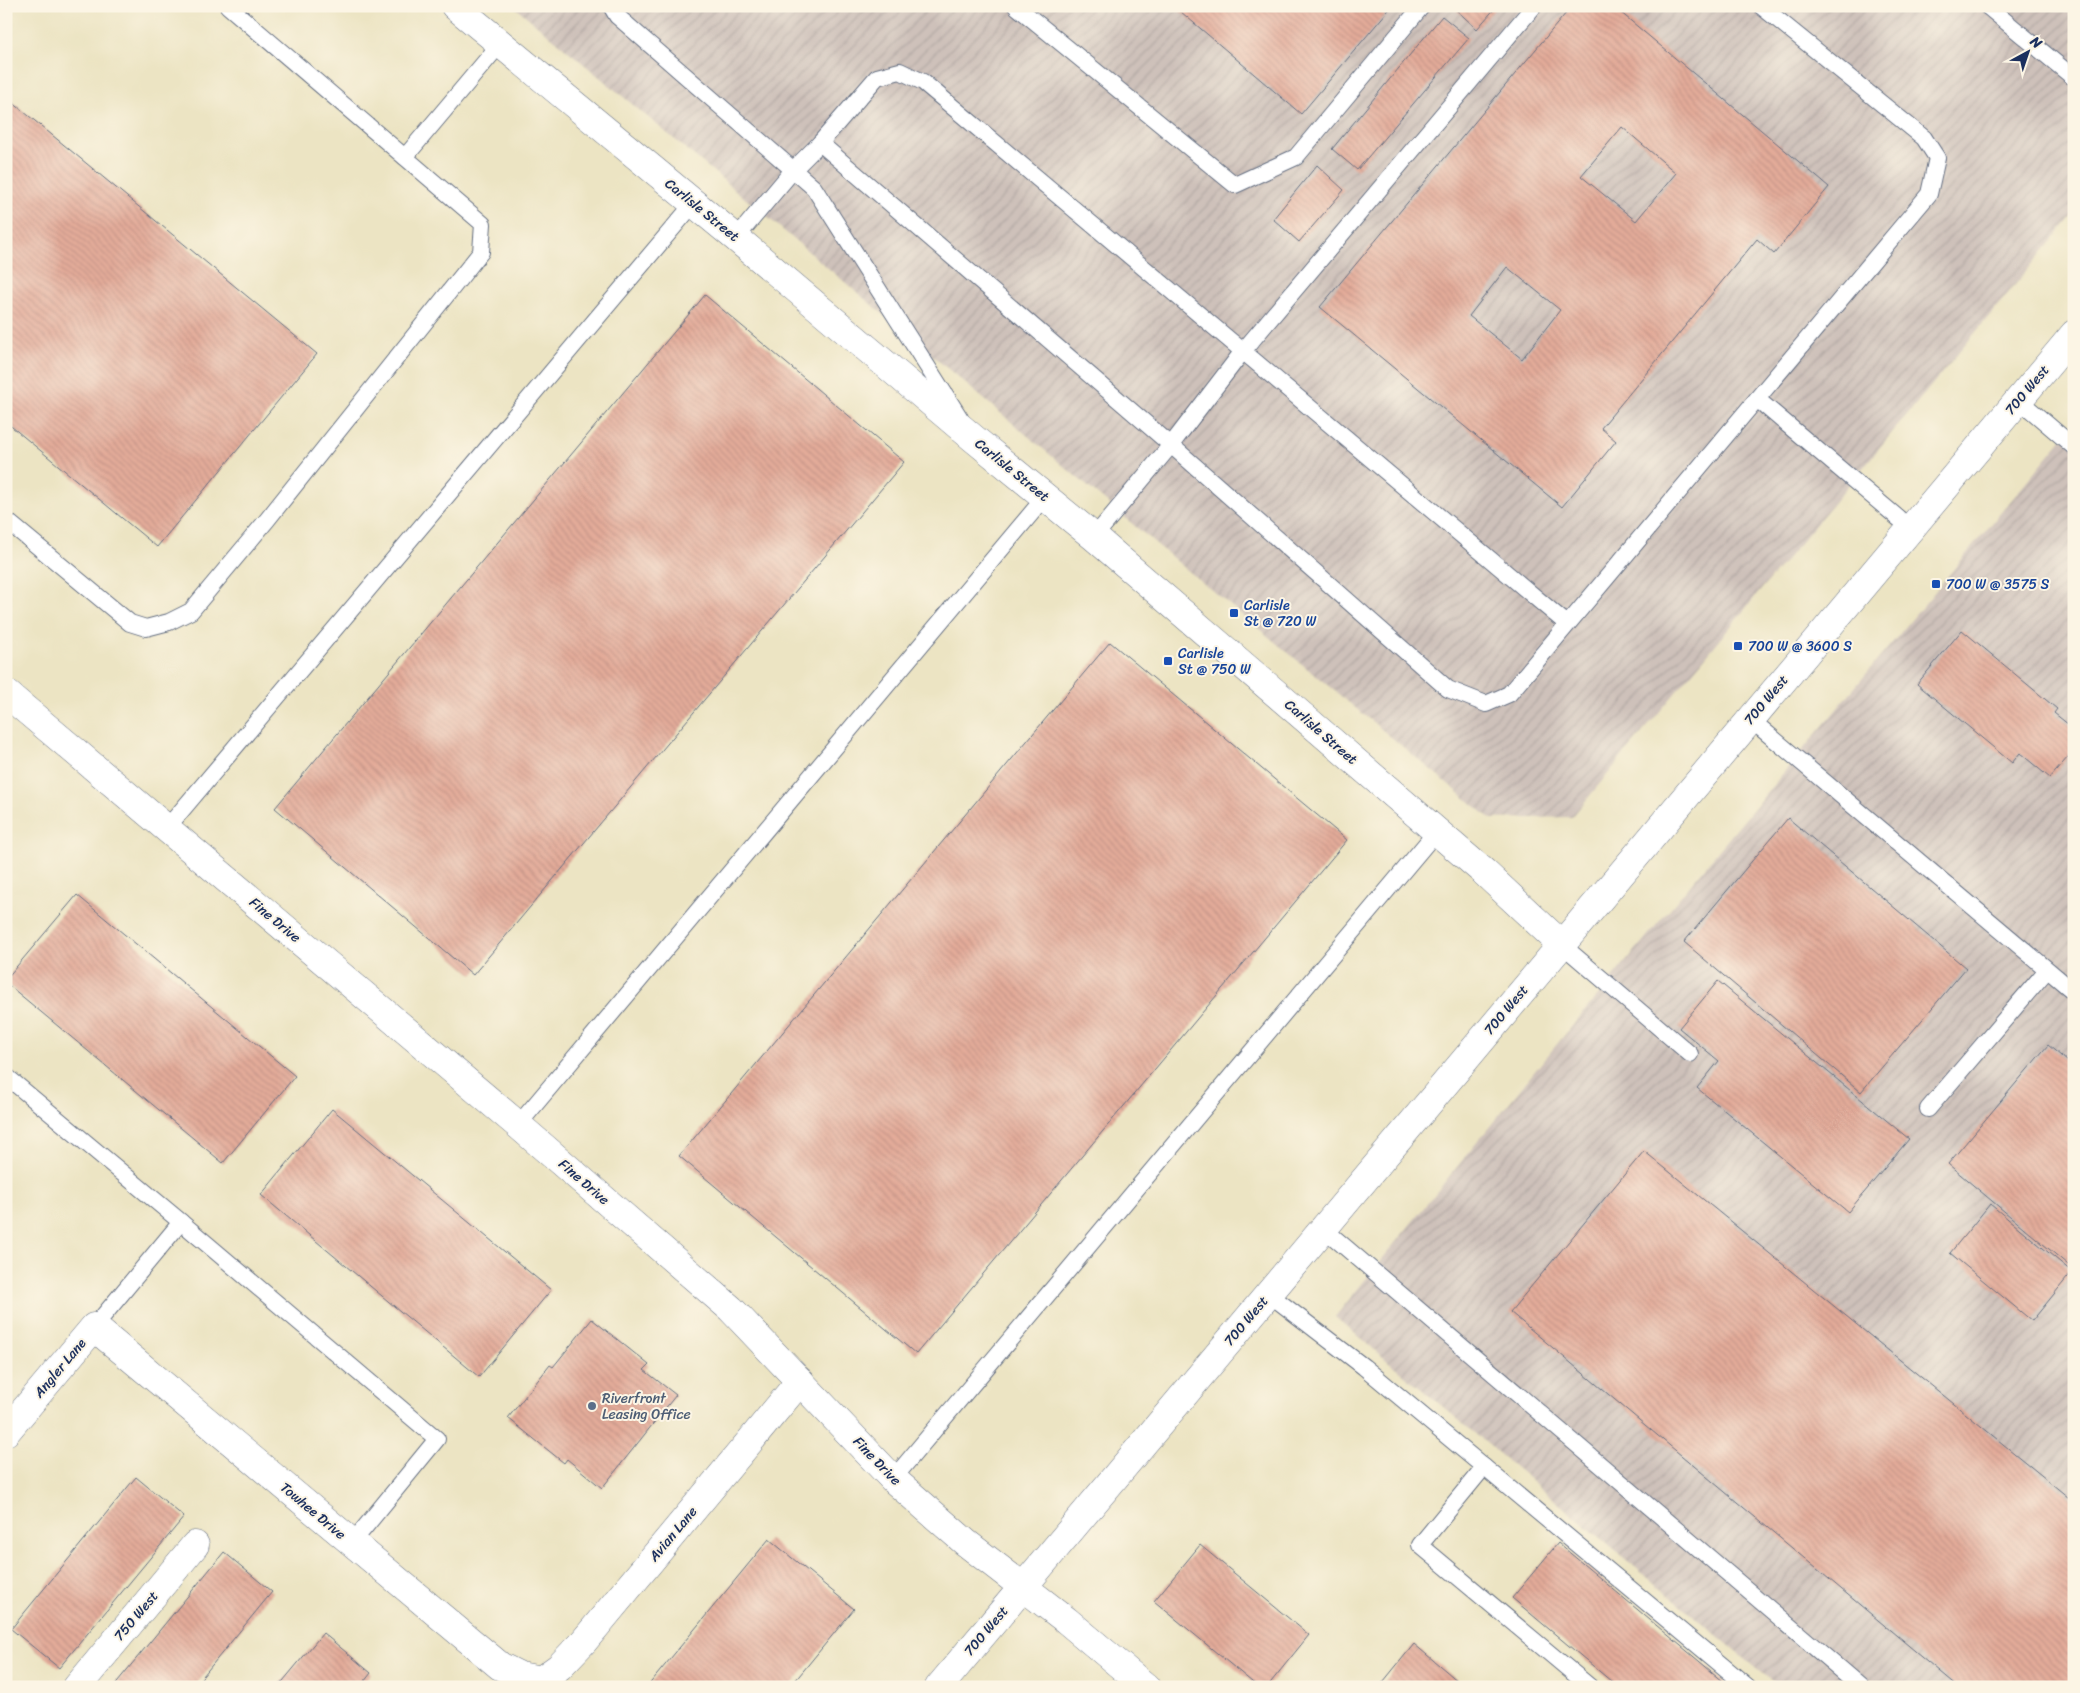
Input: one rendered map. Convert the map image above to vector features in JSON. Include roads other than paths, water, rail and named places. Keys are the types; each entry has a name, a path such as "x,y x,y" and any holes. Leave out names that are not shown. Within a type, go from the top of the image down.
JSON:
{"street":[{"name":"Carlisle Street","path":"455,6 1094,537 1484,872 1561,944"},
{"name":"700 West","path":"940,1687 2074,334"},
{"name":"Fine Drive","path":"6,693 518,1125 731,1309 893,1479 965,1542 1066,1620 1146,1687"},
{"name":"Angler Lane","path":"6,1432 94,1327"},
{"name":"Towhee Drive","path":"94,1327 500,1666 520,1676 540,1680"},
{"name":"Avian Lane","path":"540,1680 559,1666 584,1641 800,1381"},
{"name":"750 West","path":"77,1687 195,1545"}],"lane":[{"path":"6,520 130,623 146,628 169,622 191,610 267,520 481,252 483,224 228,6"},
{"path":"611,6 617,16 814,188 973,438"},
{"path":"1016,6 1235,185 1296,157 1422,6"},
{"path":"1094,537 1171,445 1243,351 1534,6"},
{"path":"820,143 1171,445 1448,688 1486,704 1509,694 1929,194 1938,158 1924,138 1761,6"},
{"path":"1987,6 2074,78"},
{"path":"406,157 500,44"},
{"path":"736,238 794,169 820,143 877,76 900,71 923,82 1567,624"},
{"path":"166,829 694,203"},
{"path":"1758,399 1910,528"},
{"path":"2019,400 2074,447"},
{"path":"518,1125 1045,497"},
{"path":"1750,720 2074,992"},
{"path":"893,1479 1436,832"},
{"path":"1561,944 1690,1054"},
{"path":"1928,1109 2047,970"},
{"path":"6,1076 437,1439 352,1544"},
{"path":"94,1327 180,1222"},
{"path":"1324,1229 1862,1687"},
{"path":"1269,1294 1364,1367 1748,1687"},
{"path":"1484,1467 1420,1545 1590,1687"}],"place":[{"name":"700 W @ 3575 S","path":"1936,584"},
{"name":"Carlisle St @ 720 W","path":"1234,613"},
{"name":"700 W @ 3600 S","path":"1738,646"},
{"name":"Carlisle St @ 750 W","path":"1168,661"},
{"name":"Riverfront Leasing Office","path":"592,1406"}]}
